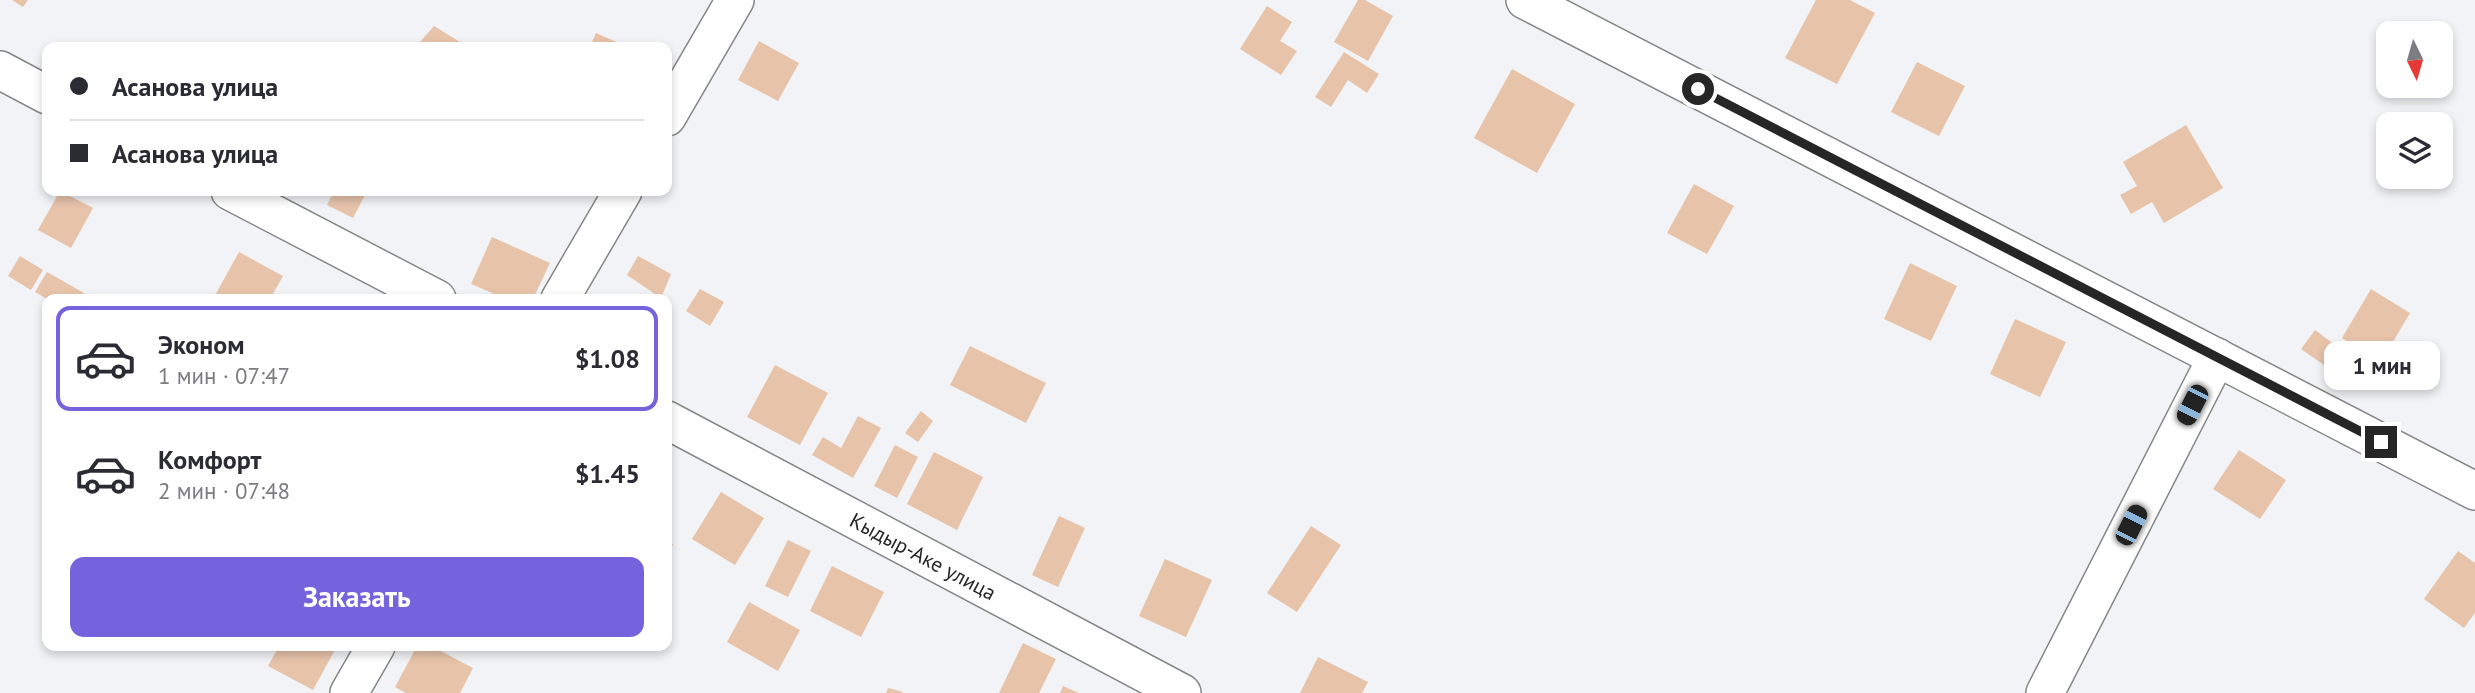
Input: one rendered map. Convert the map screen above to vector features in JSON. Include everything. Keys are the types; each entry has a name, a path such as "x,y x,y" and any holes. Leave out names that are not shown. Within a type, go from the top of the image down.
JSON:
{"street":[{"path":"672,108 735,0"},
{"path":"1525,0 2475,491"},
{"path":"0,70 42,92"},
{"path":"240,196 427,294"},
{"path":"563,294 620,196"},
{"path":"2045,693 2217,357"},
{"name":"Кыдыр-Аке улица","path":"672,423 1182,693"},
{"path":"349,693 373,651"}],"building":[{"path":"12,0 28,0 23,7"},
{"path":"1358,0 1365,0 1393,16 1368,61 1334,42"},
{"path":"1816,0 1850,0 1875,13 1837,84 1785,58"},
{"path":"1267,6 1292,22 1280,41 1297,51 1281,75 1240,49"},
{"path":"434,26 460,42 420,42"},
{"path":"596,33 617,42 592,42"},
{"path":"759,41 799,63 778,101 738,80"},
{"path":"1344,52 1379,74 1367,93 1348,80 1331,107 1315,97"},
{"path":"1917,62 1965,86 1939,136 1891,112"},
{"path":"1512,69 1575,104 1537,173 1474,138"},
{"path":"2186,125 2223,188 2164,223 2152,202 2131,214 2120,195 2137,186 2123,162"},
{"path":"1694,184 1734,206 1707,254 1667,233"},
{"path":"57,196 70,196 93,208 71,248 38,230"},
{"path":"332,196 364,196 353,218 327,205"},
{"path":"492,237 550,263 535,294 494,294 471,284"},
{"path":"239,252 283,276 273,294 216,294"},
{"path":"20,256 43,270 31,290 8,276"},
{"path":"638,256 671,274 663,294 655,294 627,275"},
{"path":"1910,263 1957,286 1931,341 1884,319"},
{"path":"47,272 84,293 42,296 35,292"},
{"path":"700,289 724,302 710,326 686,311"},
{"path":"2371,289 2410,313 2381,362 2342,338"},
{"path":"2015,319 2066,342 2040,397 1990,374"},
{"path":"2315,330 2338,347 2324,365 2301,349"},
{"path":"970,346 1046,383 1026,423 950,385"},
{"path":"775,365 828,393 800,445 747,417"},
{"path":"921,411 933,421 918,442 905,433"},
{"path":"858,416 881,428 853,478 812,455 823,437 841,448"},
{"path":"895,445 918,457 897,498 874,486"},
{"path":"2239,450 2286,480 2260,519 2213,489"},
{"path":"934,452 983,477 957,530 907,504"},
{"path":"721,492 764,518 735,565 692,539"},
{"path":"1059,516 1085,528 1058,587 1032,575"},
{"path":"1311,526 1341,545 1297,612 1267,593"},
{"path":"788,540 811,551 788,597 765,586"},
{"path":"2458,551 2475,563 2475,613 2464,628 2424,599"},
{"path":"1165,559 1212,580 1186,637 1139,616"},
{"path":"832,566 884,592 861,637 810,611"},
{"path":"749,602 800,630 778,671 727,642"},
{"path":"1023,643 1056,659 1039,693 999,693"},
{"path":"276,651 334,651 313,690 268,666"},
{"path":"414,651 441,651 473,668 460,693 406,693 395,687"},
{"path":"1318,657 1368,682 1362,693 1300,693"},
{"path":"1063,686 1079,693 1060,693"},
{"path":"888,688 903,692 886,693"}],"route":[{"path":"1698,89 2381,442"}]}
